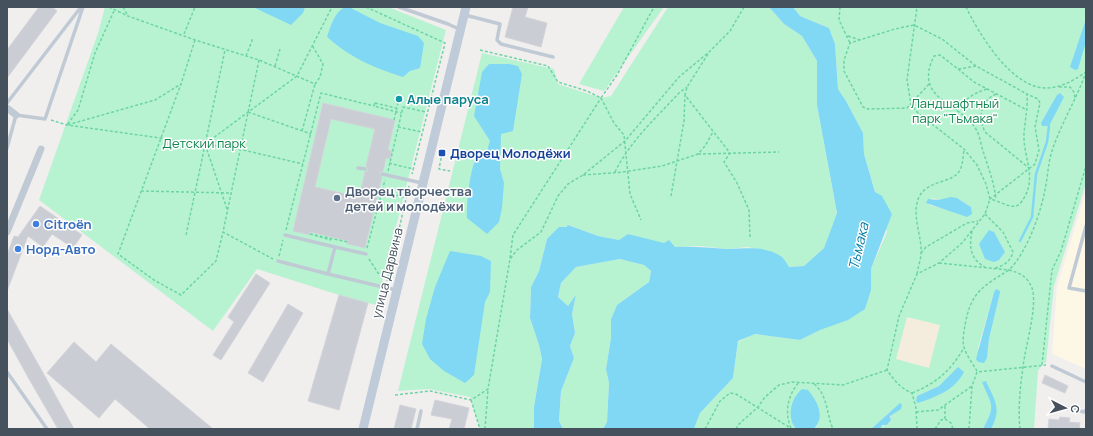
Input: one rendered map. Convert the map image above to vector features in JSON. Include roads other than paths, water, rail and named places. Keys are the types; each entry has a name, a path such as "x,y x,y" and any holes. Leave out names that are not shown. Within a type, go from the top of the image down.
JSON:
{"main road":[{"name":"улица Дарвина","path":"363,429 465,11"}],"street":[{"path":"7,108 16,115"},
{"path":"7,232 41,149"}],"lane":[{"path":"7,104 82,7"},
{"path":"7,148 16,115 45,119 82,7"},
{"path":"399,7 448,24 460,30"},
{"path":"465,11 500,24 497,40 501,44 553,57"},
{"path":"358,168 365,169"},
{"path":"382,174 422,183"},
{"path":"1086,226 1069,288 1086,291"},
{"path":"285,235 366,254"},
{"path":"328,274 335,247"},
{"path":"278,261 397,290"},
{"path":"1052,366 1086,382"},
{"path":"7,372 47,429"},
{"path":"1059,406 1084,412 1086,410"},
{"path":"417,429 421,411"}],"water":[{"path":"253,7 305,7 303,13 291,25"},
{"path":"345,7 349,7 380,23 418,36 424,43 420,68 410,71 403,77 362,61 335,44 327,37 336,16"},
{"name":"Тьмака","path":"769,7 793,7 800,16 829,28 835,44 838,89 863,133 864,154 875,192 882,196 892,214 871,269 871,290 865,309 848,320 820,330 800,340 755,334 738,341 733,378 700,413 694,429 603,429 607,422 609,383 606,369 611,338 611,319 617,305 649,282 651,271 644,265 620,259 576,267 561,283 558,297 568,306 576,295 572,314 575,333 570,346 574,358 561,391 559,421 563,429 534,429 534,407 542,359 530,318 531,287 539,271 547,239 559,227 566,227 568,225 598,236 619,240 628,234 664,243 669,240 675,247 762,249 776,253 782,257 789,267 804,266 824,248 837,213 817,105 817,61 802,36 784,24"},
{"path":"1086,19 1086,42 1078,69 1075,70 1070,67"},
{"path":"489,64 509,64 518,66 522,74 513,131 501,134 500,169 504,183 499,222 487,234 467,218 467,213 472,169 477,158 486,154 490,141 474,116 482,72"},
{"path":"1060,93 1064,97 1049,126 1042,126 1041,123 1057,95"},
{"path":"951,197 957,198 971,207 972,214 967,217 926,203 928,199 938,200"},
{"path":"989,230 994,232 1005,252 999,260 994,262 985,259 979,244"},
{"path":"450,251 481,256 491,261 490,292 485,302 474,375 465,383 444,371 430,359 422,344 426,319 435,287"},
{"path":"996,289 1000,291 1000,293 989,339 987,358 984,363 978,362 976,359"},
{"path":"958,367 964,372 956,384 932,398 918,403 916,401 917,396 939,386"},
{"path":"986,381 997,410 991,429 983,429 991,410 990,401 982,382"},
{"path":"802,389 808,390 819,409 820,414 818,424 814,429 796,429 791,419 791,408 793,402 795,397"},
{"path":"900,403 902,405 901,409 890,416 891,420 887,425 882,425 880,429 871,429"}],"waterway":[{"path":"1020,241 1032,217 1036,174 1047,142 1049,126"}],"place":[{"name":"Алые паруса","path":"399,99"},
{"name":"Дворец Молодёжи","path":"442,153"},
{"name":"Дворец творчества детей и молодёжи","path":"337,198"},
{"name":"Citroën","path":"36,224"},
{"name":"Норд-Авто","path":"18,249"}],"park label":[{"name":"Ландшафтный парк \"Тьмака\"","path":"955,110"},
{"name":"Детский парк","path":"204,143"}]}
